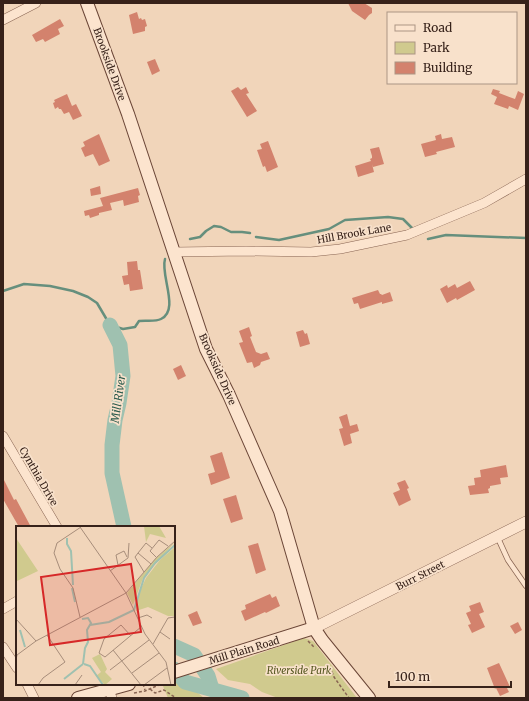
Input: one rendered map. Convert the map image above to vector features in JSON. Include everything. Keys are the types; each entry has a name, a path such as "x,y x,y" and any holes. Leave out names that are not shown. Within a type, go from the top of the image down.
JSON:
{"main road":[{"name":"Brookside Drive","path":"87,3 128,114 206,349 239,416 280,511 314,628 368,698"},
{"name":"Mill Plain Road","path":"175,672 314,628"},
{"path":"78,698 110,694 131,689"}],"street":[{"path":"3,20 36,3"},
{"name":"Hill Brook Lane","path":"174,252 311,252 340,249 407,235 484,203 526,179"},
{"name":"Cynthia Drive","path":"3,436 56,526"},
{"name":"Burr Street","path":"314,628 526,522"},
{"path":"3,609 16,602"},
{"path":"3,647 16,666"},
{"path":"28,685 34,698"}],"lane":[{"path":"498,536 508,560 526,586"}],"path":[{"path":"308,641 316,650"},
{"path":"326,662 331,668 334,677 349,698"},
{"path":"143,685 145,691"},
{"path":"131,689 145,691 159,685"},
{"path":"150,689 155,693 164,690 176,698"}],"green space":[{"name":"Riverside Park","path":"304,638 313,641 357,698 278,698 262,692 250,684 228,680 216,669"},
{"path":"177,682 198,693 204,698 168,698 163,686 175,685 175,683"}],"building":[{"path":"348,3 364,3 372,8 372,13 365,20 352,11"},
{"path":"137,12 139,19 145,19 147,26 145,27 145,31 133,34 129,15"},
{"path":"60,19 64,26 58,29 60,34 45,42 43,39 36,42 32,35"},
{"path":"155,59 160,71 152,75 147,62"},
{"path":"238,87 241,90 246,87 249,93 246,94 257,111 247,117 231,91"},
{"path":"493,89 515,99 518,91 524,94 518,110 509,106 508,109 494,104 497,97 491,94"},
{"path":"67,94 72,106 76,104 82,116 73,120 69,112 64,114 58,107 55,109 53,103 55,102 54,100"},
{"path":"99,134 110,161 99,166 93,154 85,157 81,148 85,146 83,142"},
{"path":"441,134 442,139 452,137 455,147 436,152 437,154 425,157 421,144 436,140 435,136"},
{"path":"268,141 278,167 267,172 265,166 263,167 257,150 262,149 260,144"},
{"path":"379,147 384,164 373,167 372,164 374,172 358,177 355,166 371,161 370,159 372,156 370,149"},
{"path":"100,186 101,194 91,196 90,189"},
{"path":"138,188 140,195 138,196 139,202 124,206 123,200 110,203 112,210 99,213 99,215 90,218 89,215 85,216 84,211 103,206 100,198"},
{"path":"137,261 143,289 130,291 129,284 124,285 122,276 128,275 127,262"},
{"path":"470,281 475,290 457,300 456,298 447,303 440,289 447,285 448,288 455,284 457,288"},
{"path":"378,290 382,295 390,292 393,301 382,304 382,302 360,309 358,303 354,304 352,298"},
{"path":"249,327 252,336 250,337 256,352 261,354 267,352 270,359 261,362 260,365 254,368 252,362 247,363 239,343 243,342 239,331"},
{"path":"303,330 305,334 307,333 310,344 300,347 296,332"},
{"path":"181,365 186,376 178,380 173,369"},
{"path":"347,414 350,426 357,424 359,431 350,434 352,443 344,446 339,429 343,428 339,417"},
{"path":"222,452 230,478 211,485 208,474 215,472 210,456"},
{"path":"506,465 508,477 500,478 501,484 490,486 488,489 489,493 470,495 468,486 475,485 474,478 481,477 480,470"},
{"path":"3,478 14,500 16,499 30,526 18,526 3,499"},
{"path":"405,480 409,488 407,489 411,500 399,506 393,493 400,490 397,483"},
{"path":"236,495 243,519 231,523 223,499"},
{"path":"258,543 266,570 256,574 248,546"},
{"path":"270,594 272,598 276,596 280,606 245,621 241,611 246,609 245,605"},
{"path":"480,602 484,612 479,614 485,627 472,633 468,625 471,624 466,613 471,611 469,606"},
{"path":"197,611 202,623 193,626 188,615"},
{"path":"518,622 522,630 515,634 510,626"},
{"path":"499,663 510,687 507,688 509,692 500,696 496,688 495,689 487,668"}],"waterway":[{"path":"256,237 279,240 329,229 345,220 388,217 403,219 412,228"},
{"path":"190,239 200,237 214,226 221,227 231,232 250,233"},
{"path":"428,239 446,235 526,238"},
{"name":"Mill River","path":"3,291 24,284 50,286 73,291 88,297 97,303 110,325 123,329 135,327 139,321 153,321 161,319 169,308 164,266 165,259"},
{"name":"Mill River","path":"110,325 120,345 123,376 112,445 112,473 124,526"},
{"name":"Mill River","path":"175,646 194,655 208,676 212,689"},
{"name":"Mill River","path":"175,670 185,682 242,698"}]}
